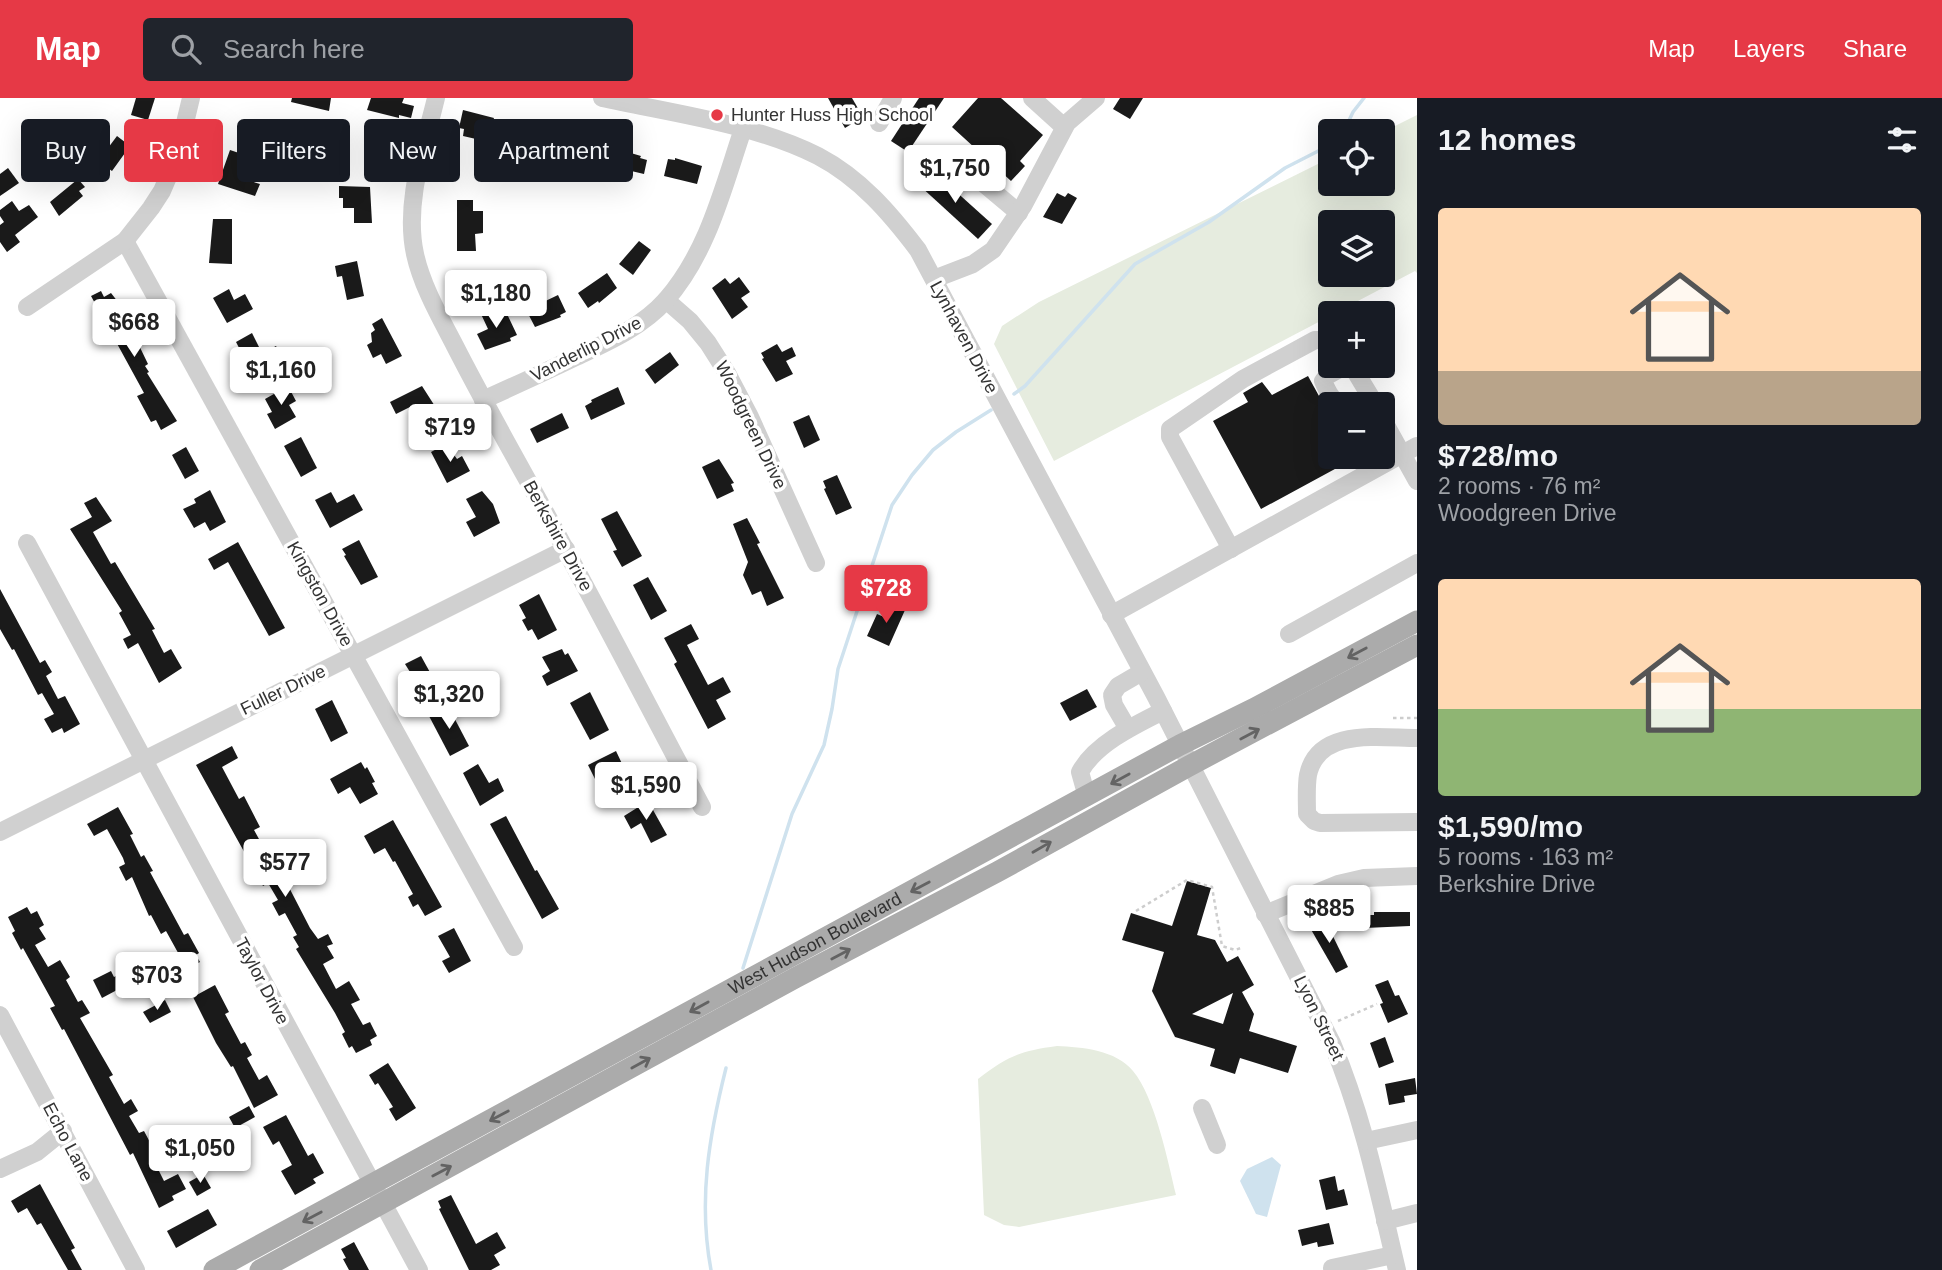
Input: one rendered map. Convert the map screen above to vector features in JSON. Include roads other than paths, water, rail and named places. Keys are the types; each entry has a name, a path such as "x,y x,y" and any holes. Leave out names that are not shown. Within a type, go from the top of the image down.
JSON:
{"main road":[{"name":"West Hudson Boulevard","path":"260,1270 377,1194 1180,745 1417,621"},
{"name":"West Hudson Boulevard","path":"223,1265 377,1194 795,978 1417,645"}],"street":[{"path":"27,307 125,241 162,191 177,156 191,98"},
{"name":"Berkshire Drive","path":"436,98 418,174 412,214 415,254 421,274 436,310 483,400 566,549 702,807"},
{"name":"Lynhaven Drive","path":"602,98 774,138 818,157 862,187 894,218 918,250 934,279 1180,745"},
{"path":"1032,98 1064,127"},
{"path":"934,279 974,264 1002,239 1019,213 1064,127 1096,98"},
{"path":"878,123 890,99"},
{"name":"Vanderlip Drive","path":"483,400 615,338 649,316 666,300 688,272 710,228 743,130"},
{"path":"957,161 1019,213"},
{"name":"Kingston Drive","path":"125,241 514,947"},
{"name":"Woodgreen Drive","path":"666,300 690,321 727,373 750,417 816,564"},
{"path":"1231,550 1170,437 1170,429 1243,379 1318,340"},
{"path":"1395,433 1410,450 1417,481"},
{"path":"1111,615 1410,450"},
{"name":"Taylor Drive","path":"27,543 419,1270"},
{"name":"Fuller Drive","path":"0,832 566,549"},
{"path":"1289,634 1417,564"},
{"path":"1128,729 1112,695 1118,686 1142,673"},
{"path":"1087,797 1080,772 1087,759 1128,729 1163,711"},
{"path":"1417,738 1343,739 1327,745 1318,755 1308,775 1307,814 1320,823 1417,822"},
{"name":"Lyon Street","path":"1180,745 1332,1044 1348,1082 1366,1141 1395,1262"},
{"path":"1265,914 1338,884 1364,878 1417,876"},
{"name":"Echo Lane","path":"0,1015 135,1270"},
{"path":"1202,1108 1217,1145"},
{"path":"1366,1141 1417,1130"},
{"path":"0,1170 37,1152 63,1131"},
{"path":"1385,1221 1417,1213"},
{"path":"1332,1268 1395,1262"}],"water":[{"path":"1272,1157 1281,1165 1267,1217 1256,1214 1240,1181 1247,1169"}],"waterway":[{"path":"1350,119 1364,98"},
{"path":"1014,394 1025,386 1135,264 1209,222 1285,168 1318,151"},
{"path":"743,968 792,814 824,745 838,669 892,505 933,450 991,410"},
{"path":"711,1270 705,1218 707,1168 726,1068"}],"place":[{"name":"Hunter Huss High School","path":"717,115"}]}
